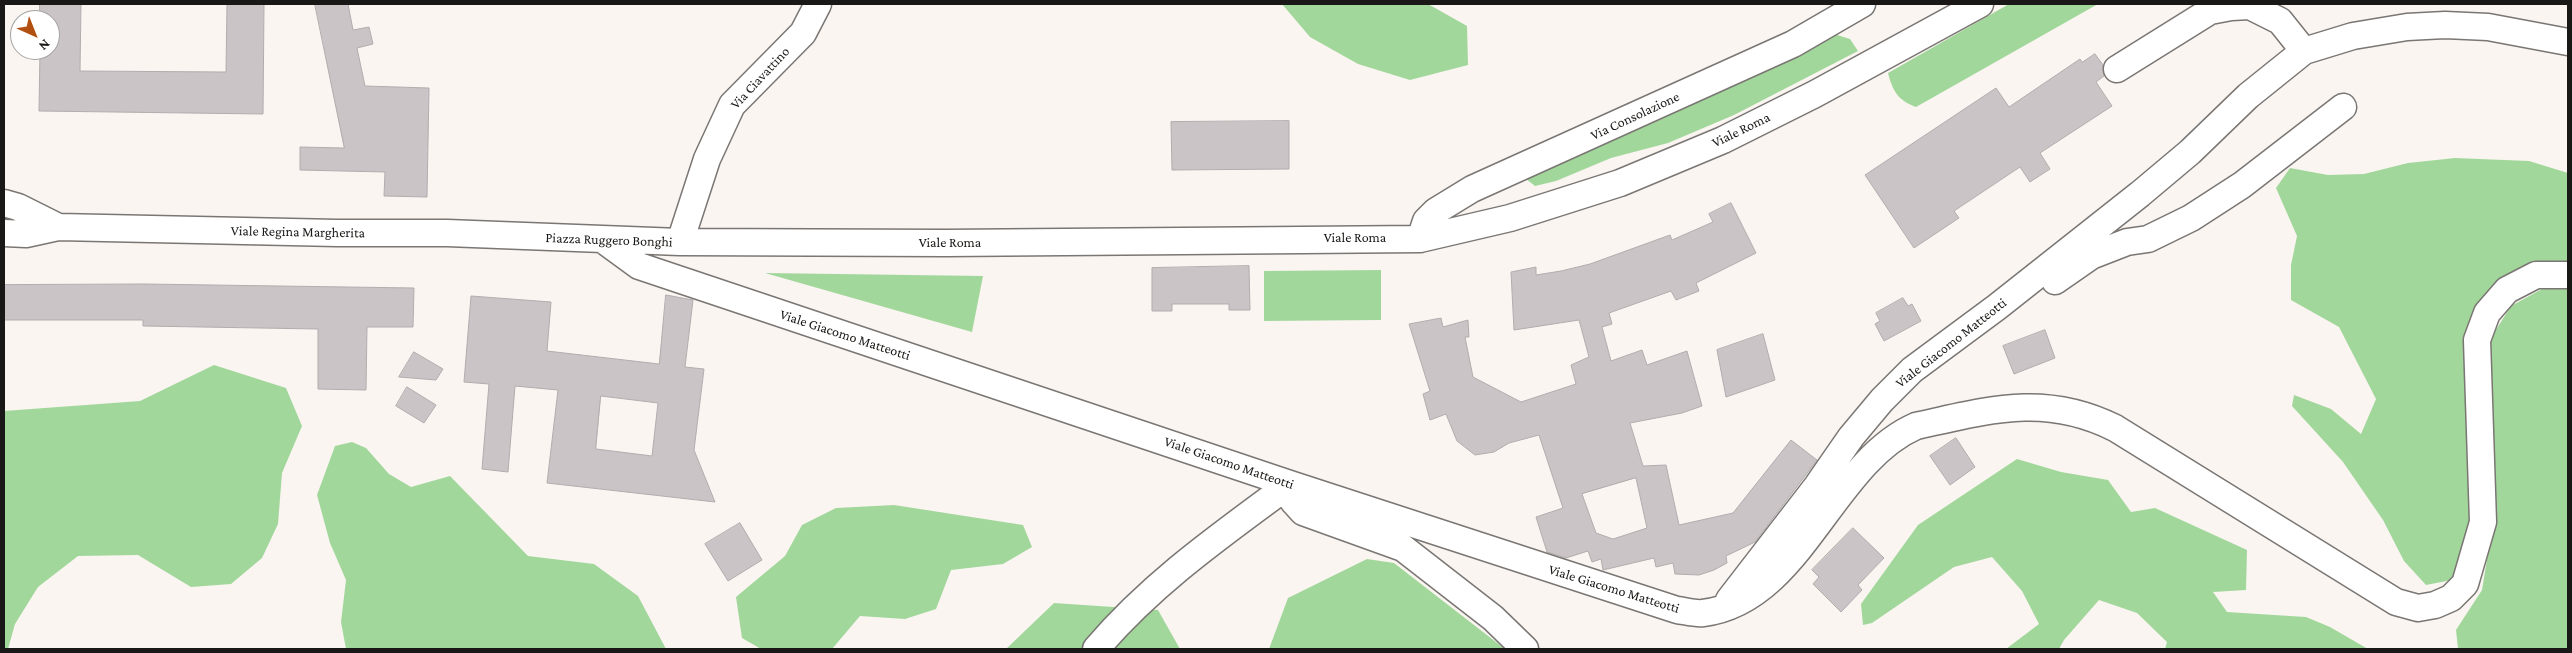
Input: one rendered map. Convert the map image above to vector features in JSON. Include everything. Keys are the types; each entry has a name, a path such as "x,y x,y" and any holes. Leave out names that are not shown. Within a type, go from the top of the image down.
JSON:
{"street":[{"name":"Via Ciavattino","path":"680,242 707,159 732,105 803,33 818,4"},
{"name":"Via Consolazione","path":"1420,239 1426,221 1431,216 1472,188 1793,44 1862,4"},
{"name":"Viale Roma","path":"680,242 946,243 1420,239 1510,218 1620,183 1697,151 1815,94 1980,4"},
{"path":"2117,68 2210,11 2231,7 2250,6 2280,21 2304,51"},
{"name":"Viale Giacomo Matteotti","path":"602,239 639,266 1290,484 1677,610 1701,613 1720,610 1817,486 1851,436 1882,400 1912,370 2018,290 2190,152 2248,96 2304,51 2353,36 2407,27 2445,24 2488,27 2568,42"},
{"path":"2018,290 2055,281 2091,256 2126,242 2148,239 2190,218 2242,185 2343,107"},
{"name":"Viale Regina Margherita","path":"4,203 18,207 58,228"},
{"name":"Viale Regina Margherita","path":"4,203 8,215 4,228"},
{"name":"Viale Regina Margherita","path":"4,234 26,234 58,228 336,234 447,233 539,238"},
{"name":"Piazza Ruggero Bonghi","path":"539,238 680,242"},
{"path":"1720,610 1757,591 1772,580 1799,550 1831,504 1863,468 1904,431 1916,426 1998,408 2053,408 2095,418 2124,433 2396,602 2418,608 2435,605 2452,598 2465,584 2483,522 2477,340 2487,313 2507,290 2536,275 2568,275"},
{"path":"1096,649 1117,624 1164,580 1290,484 1293,501 1303,512 1403,548 1493,618 1525,649"}],"green space":[{"path":"1282,4 1428,4 1467,26 1468,65 1410,80 1358,64 1310,37"},
{"path":"2009,4 2098,4 1916,107 1897,94 1888,73"},
{"path":"1834,34 1850,39 1858,51 1734,115 1668,143 1611,158 1556,181 1535,186 1526,179 1529,174"},
{"path":"2455,158 2529,161 2568,173 2568,268 2472,321 2475,535 2452,580 2426,585 2404,561 2383,520 2343,462 2292,406 2294,395 2331,409 2361,434 2376,399 2339,327 2291,300 2291,265 2297,236 2276,188 2290,168 2328,175 2364,174 2408,163"},
{"path":"1381,270 1381,320 1264,321 1264,271"},
{"path":"765,273 983,276 972,332"},
{"path":"2542,289 2568,289 2568,649 2458,649 2456,630 2482,590 2493,523 2485,360 2492,336 2511,306"},
{"path":"214,365 286,388 302,426 282,473 278,524 262,558 231,584 191,587 138,555 78,556 38,587 15,624 8,649 4,649 4,411 140,401"},
{"path":"352,442 366,448 389,474 411,487 450,476 528,556 594,564 638,596 666,649 346,649 341,622 346,580 330,543 317,495 335,446"},
{"path":"2017,459 2061,472 2108,480 2131,512 2155,508 2247,550 2246,590 2213,592 2227,612 2306,617 2330,627 2368,649 2165,649 2167,642 2137,613 2099,600 2064,640 2059,649 2006,649 2039,624 2022,591 1992,557 1954,567 1872,623 1863,625 1861,604 1918,525"},
{"path":"894,505 1023,525 1032,547 1003,564 951,570 936,609 905,619 860,616 832,649 761,649 742,638 736,597 785,556 802,525 836,508"},
{"path":"1367,559 1394,563 1505,649 1269,649 1288,598"},
{"path":"1054,603 1158,610 1180,649 1006,649"}],"building":[{"path":"40,4 81,4 80,71 226,72 227,4 264,4 263,114 39,111 40,60 60,60 60,10 40,10"},
{"path":"315,4 348,4 353,30 369,27 373,44 357,48 365,86 429,88 427,197 384,196 385,172 300,170 300,147 344,148"},
{"path":"2095,54 2103,65 2104,76 2096,82 2112,106 2040,153 2050,169 2030,182 2020,167 1954,211 1959,218 1914,248 1865,175 1996,88 2009,107 2080,59 2082,62"},
{"path":"1289,121 1289,169 1172,170 1171,122"},
{"path":"1731,203 1756,253 1696,283 1699,291 1676,300 1671,291 1609,313 1612,324 1602,327 1611,361 1642,350 1647,365 1687,351 1702,406 1682,413 1630,423 1643,466 1666,465 1679,525 1733,513 1791,440 1817,460 1755,542 1726,556 1727,563 1714,570 1699,575 1675,574 1673,563 1656,567 1654,558 1603,570 1601,559 1592,562 1588,551 1566,558 1547,552 1536,517 1563,508 1539,435 1509,443 1494,452 1475,455 1457,441 1446,414 1430,420 1423,394 1430,391 1409,324 1441,318 1443,327 1468,320 1469,337 1465,337 1473,377 1521,402 1576,384 1571,365 1589,357 1579,320 1514,330 1511,272 1536,267 1536,275 1561,271 1590,264 1670,235 1672,240 1713,222 1709,214","holes":["1636,478 1647,528 1613,539 1596,533 1582,494"]},
{"path":"1249,266 1250,310 1229,310 1229,304 1172,304 1172,311 1152,311 1152,268"},
{"path":"144,284 414,288 413,327 367,327 366,390 318,389 318,329 143,326 143,320 4,320 4,285"},
{"path":"666,295 693,300 685,367 704,369 694,450 715,502 547,483 558,390 515,386 508,472 482,469 489,384 464,382 471,296 551,302 547,351 659,364","holes":["601,396 658,403 652,456 596,449"]},
{"path":"1903,298 1908,306 1912,304 1921,321 1884,341 1875,324 1880,321 1876,313"},
{"path":"2045,330 2055,358 2014,374 2003,346"},
{"path":"1763,334 1775,380 1726,397 1717,350"},
{"path":"414,352 443,369 436,380 399,377"},
{"path":"407,387 436,405 424,423 396,406"},
{"path":"1956,438 1975,467 1950,485 1930,456"},
{"path":"740,523 762,560 728,581 705,544"},
{"path":"1853,528 1884,558 1858,585 1862,590 1841,612 1813,584 1819,577 1812,570"}]}
